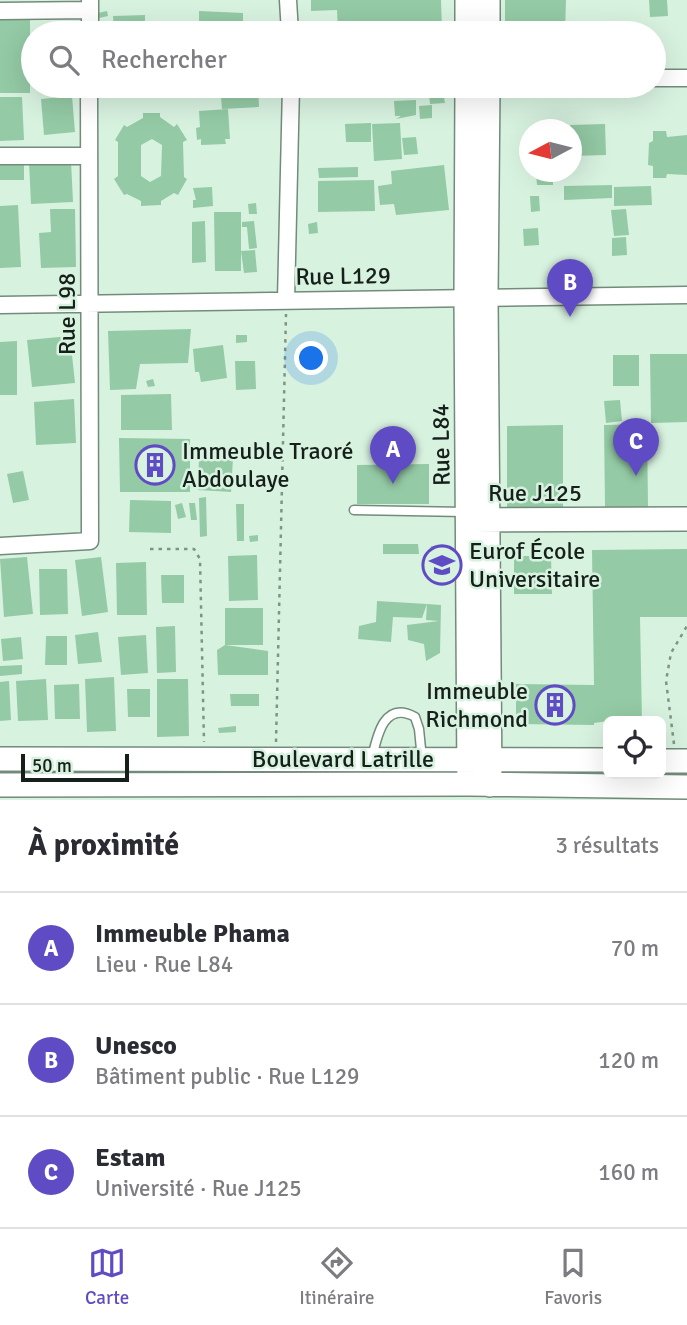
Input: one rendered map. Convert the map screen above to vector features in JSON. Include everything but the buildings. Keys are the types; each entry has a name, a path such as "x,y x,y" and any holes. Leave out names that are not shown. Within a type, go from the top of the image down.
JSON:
{"main road":[{"path":"467,0 467,21"},
{"path":"488,0 488,21"},
{"name":"Rue L84","path":"468,98 476,297 475,517 481,792"},
{"name":"Rue L84","path":"476,297 487,98"},
{"name":"Rue J125","path":"475,517 687,519"},
{"name":"Boulevard Latrille","path":"0,759 603,760"},
{"name":"Boulevard Latrille","path":"0,785 279,793 687,787"}],"street":[{"path":"288,0 289,21"},
{"path":"0,11 90,5"},
{"path":"666,78 687,78"},
{"name":"Rue L98","path":"0,546 90,541 89,98"},
{"path":"286,300 291,98"},
{"path":"0,156 88,156"},
{"name":"Rue L129","path":"0,305 687,295"}],"lane":[{"path":"354,510 475,517"},
{"path":"372,758 382,724 391,715 406,712 415,718 419,729 422,759"}],"path":[{"path":"276,759 286,300"},
{"path":"150,549 194,549 200,559 205,759"},
{"path":"674,761 674,730 666,681 671,653 687,626"}],"place":[{"name":"Unesco","path":"570,317"},
{"name":"Immeuble Traoré Abdoulaye","path":"155,465"},
{"name":"Estam","path":"636,476"},
{"name":"Immeuble Phama","path":"393,484"},
{"name":"Eurof École Universitaire","path":"442,565"},
{"name":"Immeuble Richmond","path":"555,705"}]}
